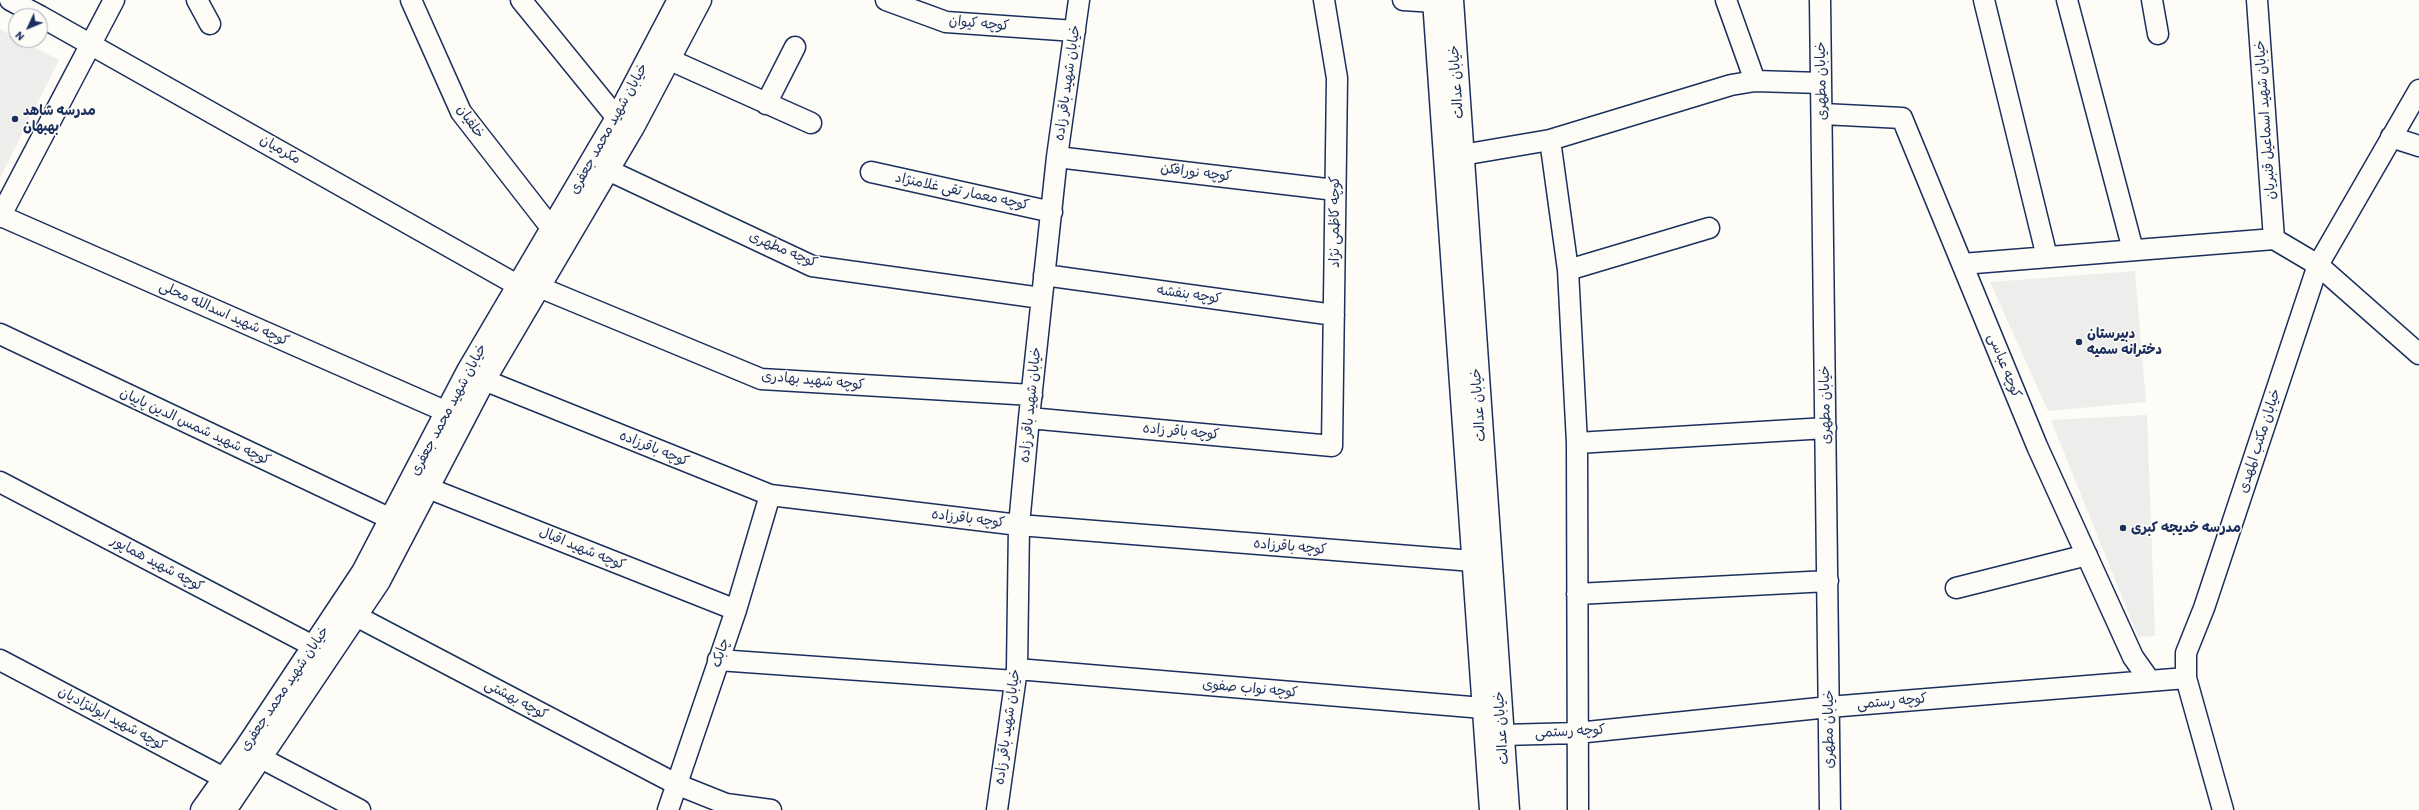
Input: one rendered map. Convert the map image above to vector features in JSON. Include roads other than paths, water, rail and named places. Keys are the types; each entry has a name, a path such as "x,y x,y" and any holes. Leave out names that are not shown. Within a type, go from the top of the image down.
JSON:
{"street":[{"name":"مکرمیان","path":"10,0 25,8"},
{"path":"0,216 114,0"},
{"path":"197,0 210,24"},
{"name":"خلفیان","path":"411,0 461,112 552,230"},
{"path":"521,0 617,118"},
{"name":"خیابان شهید محمد جعفری","path":"225,810 379,581 484,380 529,287 552,230 617,118 679,0"},
{"name":"خیابان شهید محمد جعفری","path":"202,810 363,572 447,412 608,170 700,0"},
{"name":"کوچه کیوان","path":"886,0 946,22 1075,31"},
{"name":"خیابان شهید باقر زاده","path":"997,810 1016,675 1019,525 1041,298 1052,212 1057,157 1079,0"},
{"name":"کوچه کاظمی نژاد","path":"1324,0 1337,78 1332,446"},
{"path":"1403,0 1440,1"},
{"path":"1726,0 1755,81"},
{"name":"خیابان مطهری","path":"1820,0 1823,114 1830,810"},
{"path":"1984,0 2047,257"},
{"path":"2066,0 2133,250"},
{"path":"2152,0 2158,34"},
{"name":"خیابان شهید اسماعیل قنبریان","path":"2257,0 2274,240"},
{"name":"خیابان عدالت","path":"1440,1 1462,155 1508,810"},
{"name":"خیابان عدالت","path":"1440,1 1473,561 1491,810"},
{"name":"مکرمیان","path":"48,20 529,287"},
{"path":"766,104 795,47"},
{"path":"668,59 811,123"},
{"path":"1462,155 1550,140 1731,85 1755,81 1821,83"},
{"name":"خیابان مکتب المهدی","path":"2224,810 2186,678 2186,653 2204,608 2318,265 2419,90"},
{"name":"کوچه عباسی","path":"1823,114 1902,118 2037,446 2133,657 2150,681"},
{"path":"2391,137 2419,146"},
{"path":"1550,140 1568,270 1577,443 1578,810"},
{"name":"کوچه نورافکن","path":"1057,157 1335,190"},
{"name":"کوچه مطهری","path":"608,170 812,266 1041,298"},
{"name":"کوچه معمار تقی غلامنژاد","path":"871,172 1052,212"},
{"name":"کوچه شهید اسدالله محلی","path":"0,216 447,412"},
{"path":"1568,270 1709,228"},
{"path":"1962,264 2274,240 2318,265 2419,354"},
{"name":"کوچه بنفشه","path":"1044,275 1334,315"},
{"name":"کوچه شهید بهادری","path":"529,287 761,379 1032,395"},
{"name":"کوچه شهید شمس الدین پاپیان","path":"0,334 391,519"},
{"name":"کوچه باقرزاده","path":"484,380 770,495 1019,525 1473,561"},
{"name":"کوچه باقر زاده","path":"1029,418 1332,446"},
{"path":"1577,443 1826,428"},
{"name":"کوچه شهید هماپور","path":"0,482 313,646"},
{"name":"کوچه شهید اقبال","path":"428,488 736,610"},
{"name":"چابک","path":"668,810 736,610 770,495"},
{"path":"1956,588 2087,555"},
{"path":"1577,594 1828,581"},
{"name":"کوچه بهشتی","path":"356,616 676,784 726,804 771,810"},
{"name":"کوچه شهید ابولنژادیان","path":"0,660 224,778"},
{"name":"کوچه نواب صفوی","path":"718,660 1016,675 1483,708"},
{"name":"کوچه رستمی","path":"1503,735 1577,733 1829,707 2186,678"},
{"path":"261,758 360,810"}],"place":[{"name":"مدرسه شاهد بهبهان","path":"15,119"},
{"name":"دبیرستان دخترانه سمیه","path":"2079,342"},
{"name":"مدرسه خدیجه کبری","path":"2123,528"}]}
